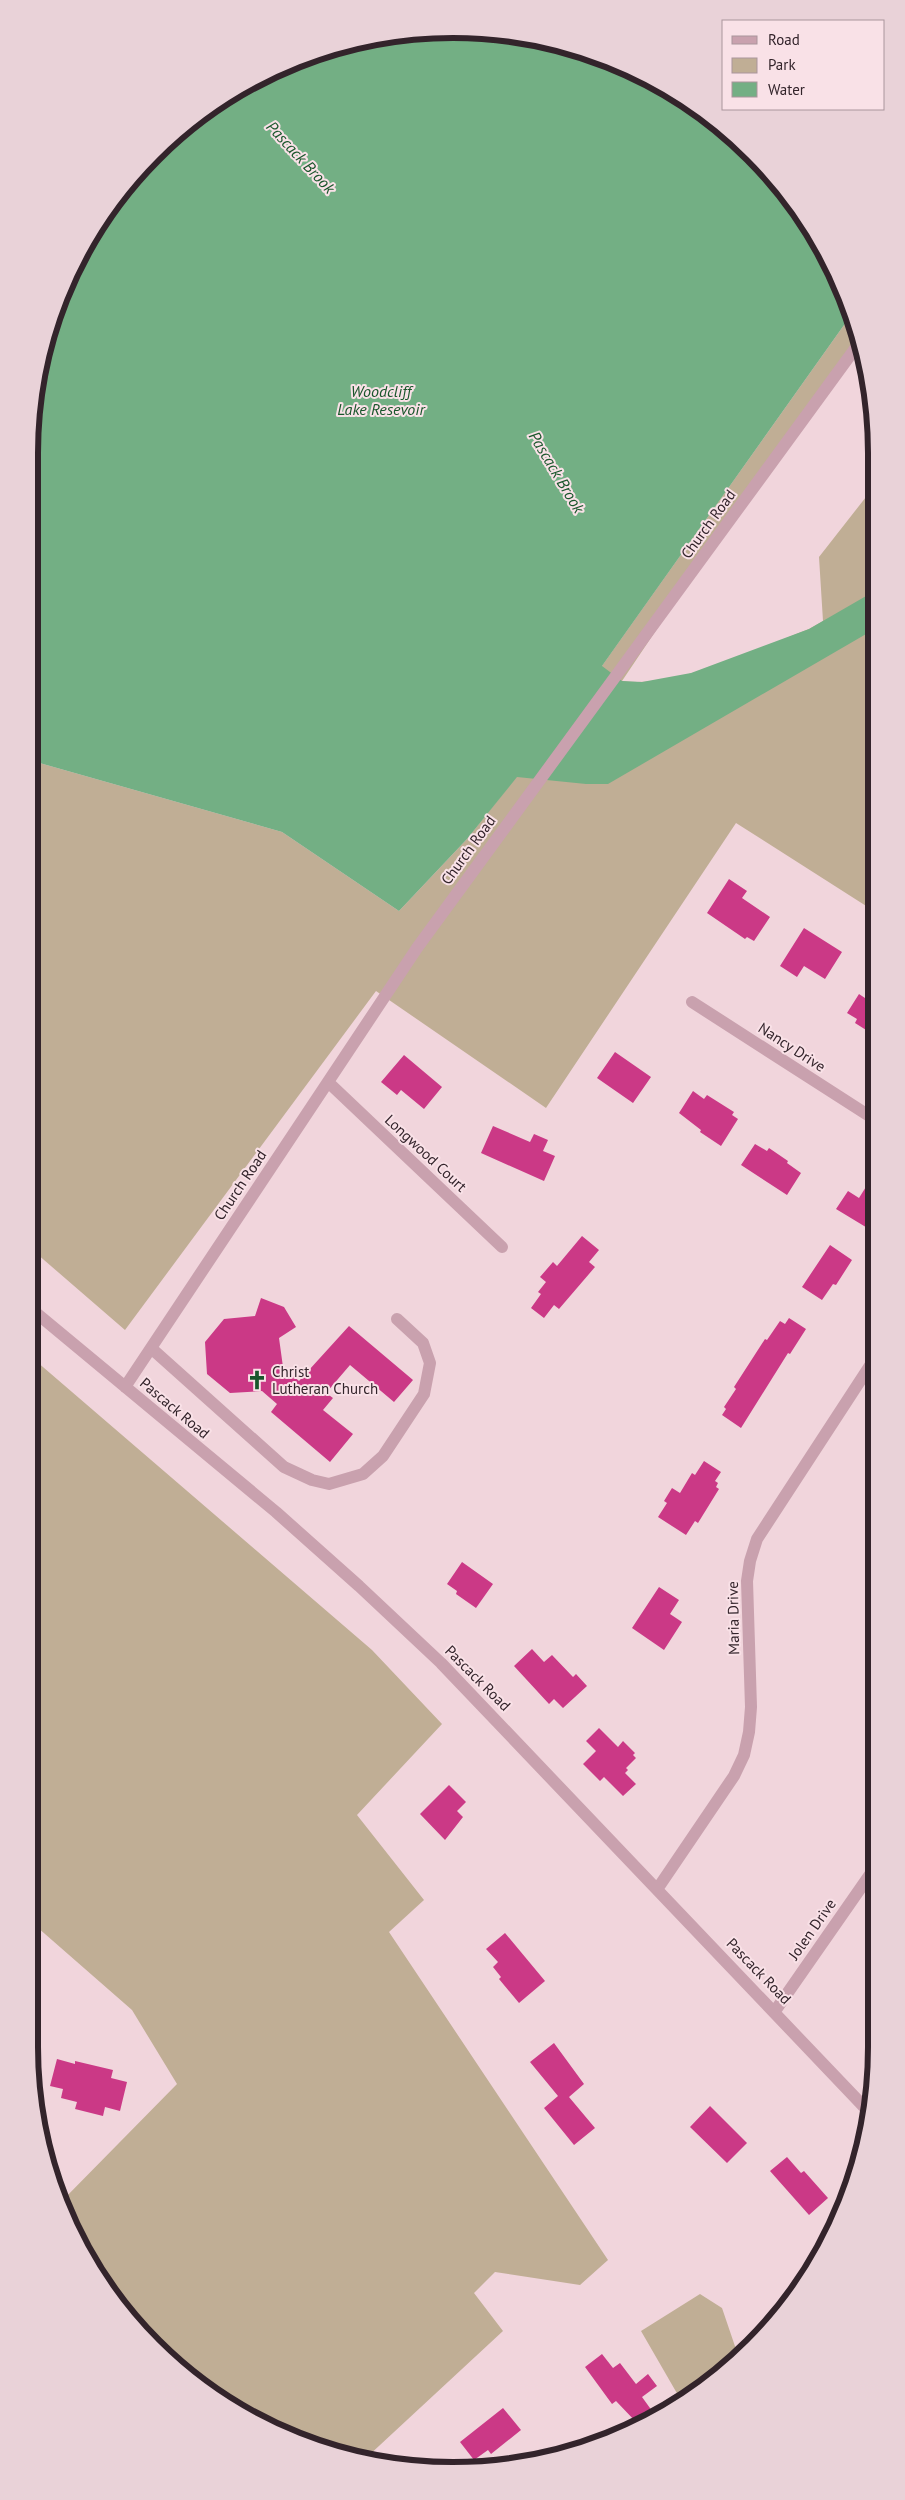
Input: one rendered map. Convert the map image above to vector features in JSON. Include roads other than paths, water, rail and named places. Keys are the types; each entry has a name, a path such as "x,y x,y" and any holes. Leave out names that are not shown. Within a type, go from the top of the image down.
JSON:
{"street":[{"name":"Church Road","path":"125,1387 417,948 854,350"},
{"name":"Nancy Drive","path":"692,1002 868,1115"},
{"name":"Longwood Court","path":"328,1082 502,1247"},
{"name":"Pascack Road","path":"38,1314 276,1512 359,1586 470,1693 658,1888 863,2106"},
{"path":"151,1348 284,1467 312,1480 329,1484 363,1474 383,1456 424,1394 430,1364 423,1343 397,1319"},
{"name":"Maria Drive","path":"658,1888 734,1776 744,1755 750,1732 751,1707 747,1582 750,1561 758,1539 868,1369"},
{"name":"Jolen Drive","path":"775,2011 868,1877"}],"water":[{"name":"Woodcliff Lake Resevoir","path":"425,38 480,38 533,45 560,52 611,69 636,80 683,107 705,123 726,140 765,179 798,222 812,245 825,269 846,322 602,666 622,681 642,682 691,673 809,629 868,595 868,633 608,784 586,784 517,777 467,839 399,911 282,832 38,763 38,425 45,372 52,345 69,294 80,269 107,222 123,200 140,179 179,140 222,107 245,93 269,80 319,60 372,45 398,41"}],"place":[{"name":"Christ Lutheran Church","path":"257,1380"}],"water label":[{"name":"Pascack Brook","path":"301,157"},
{"name":"Pascack Brook","path":"557,472"}]}
